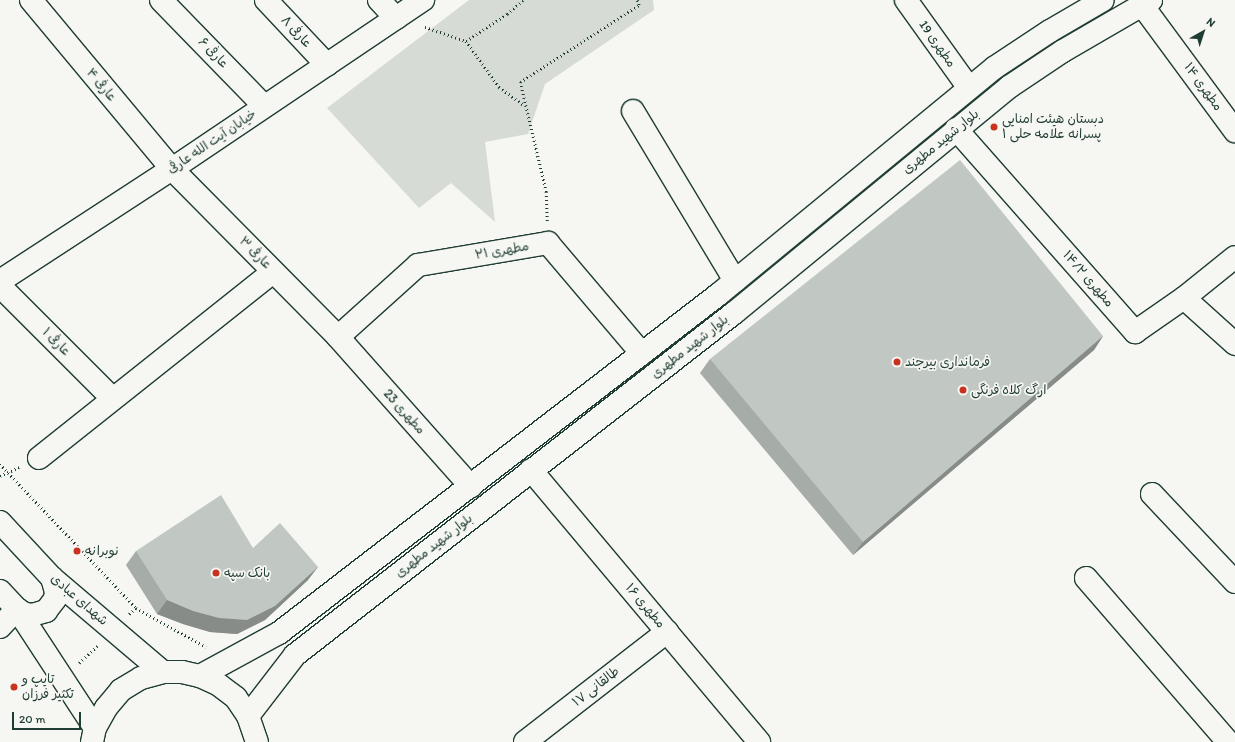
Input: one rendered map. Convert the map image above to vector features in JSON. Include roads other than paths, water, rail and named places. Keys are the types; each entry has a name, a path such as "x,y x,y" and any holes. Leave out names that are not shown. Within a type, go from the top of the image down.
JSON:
{"street":[{"name":"عارفی ۶","path":"162,0 264,106"},
{"name":"عارفی ۸","path":"266,0 327,64"},
{"path":"379,0 396,18"},
{"name":"خیابان آیت الله عارفی","path":"0,281 172,169 423,0"},
{"name":"مطهری 19","path":"906,0 968,88"},
{"name":"عارفی ۴","path":"34,1 172,169"},
{"name":"بلوار شهید مطهری","path":"200,676 279,633 471,487 735,281 968,88 994,68 1095,2"},
{"name":"بلوار شهید مطهری","path":"248,716 295,654 734,313 956,129 1009,87 1063,51 1146,2"},
{"name":"مطهری ۱۴","path":"1146,2 1232,120"},
{"path":"633,111 735,281"},
{"name":"مطهری ۱۴/۲","path":"956,129 1136,332 1184,298"},
{"name":"عارفی ۳","path":"172,169 338,337"},
{"name":"مطهری ۲۱","path":"338,337 418,265 548,243 642,354"},
{"path":"1235,258 1184,298 1235,344"},
{"path":"39,458 112,398 273,272"},
{"name":"عارفی ۱","path":"0,286 112,398"},
{"name":"مطهری 23","path":"338,337 471,487"},
{"name":"مطهری ۱۶","path":"531,470 760,742"},
{"path":"1152,494 1235,582"},
{"name":"شهدای عبادی","path":"0,522 52,578 163,672"},
{"path":"0,591 25,614 32,615 46,611 55,600 56,592 52,578"},
{"path":"1086,578 1228,742"},
{"path":"0,627 17,608"},
{"path":"17,608 94,735"},
{"name":"طالقانی ۱۷","path":"525,742 667,632"},
{"path":"94,735 106,708 121,690 141,678 163,672 182,672 200,676 219,685 236,698 248,716 257,742"}],"place":[{"name":"دبستان هیئت امنایی پسرانه علامه حلی ۱","path":"994,127"},
{"name":"فرمانداری بیرجند","path":"897,362"},
{"name":"ارگ کلاه فرنگی","path":"963,390"},
{"name":"نوبرانه","path":"77,551"},
{"name":"بانک سپه","path":"216,573"},
{"name":"تایپ و تکثیر فرزان","path":"14,687"}]}
